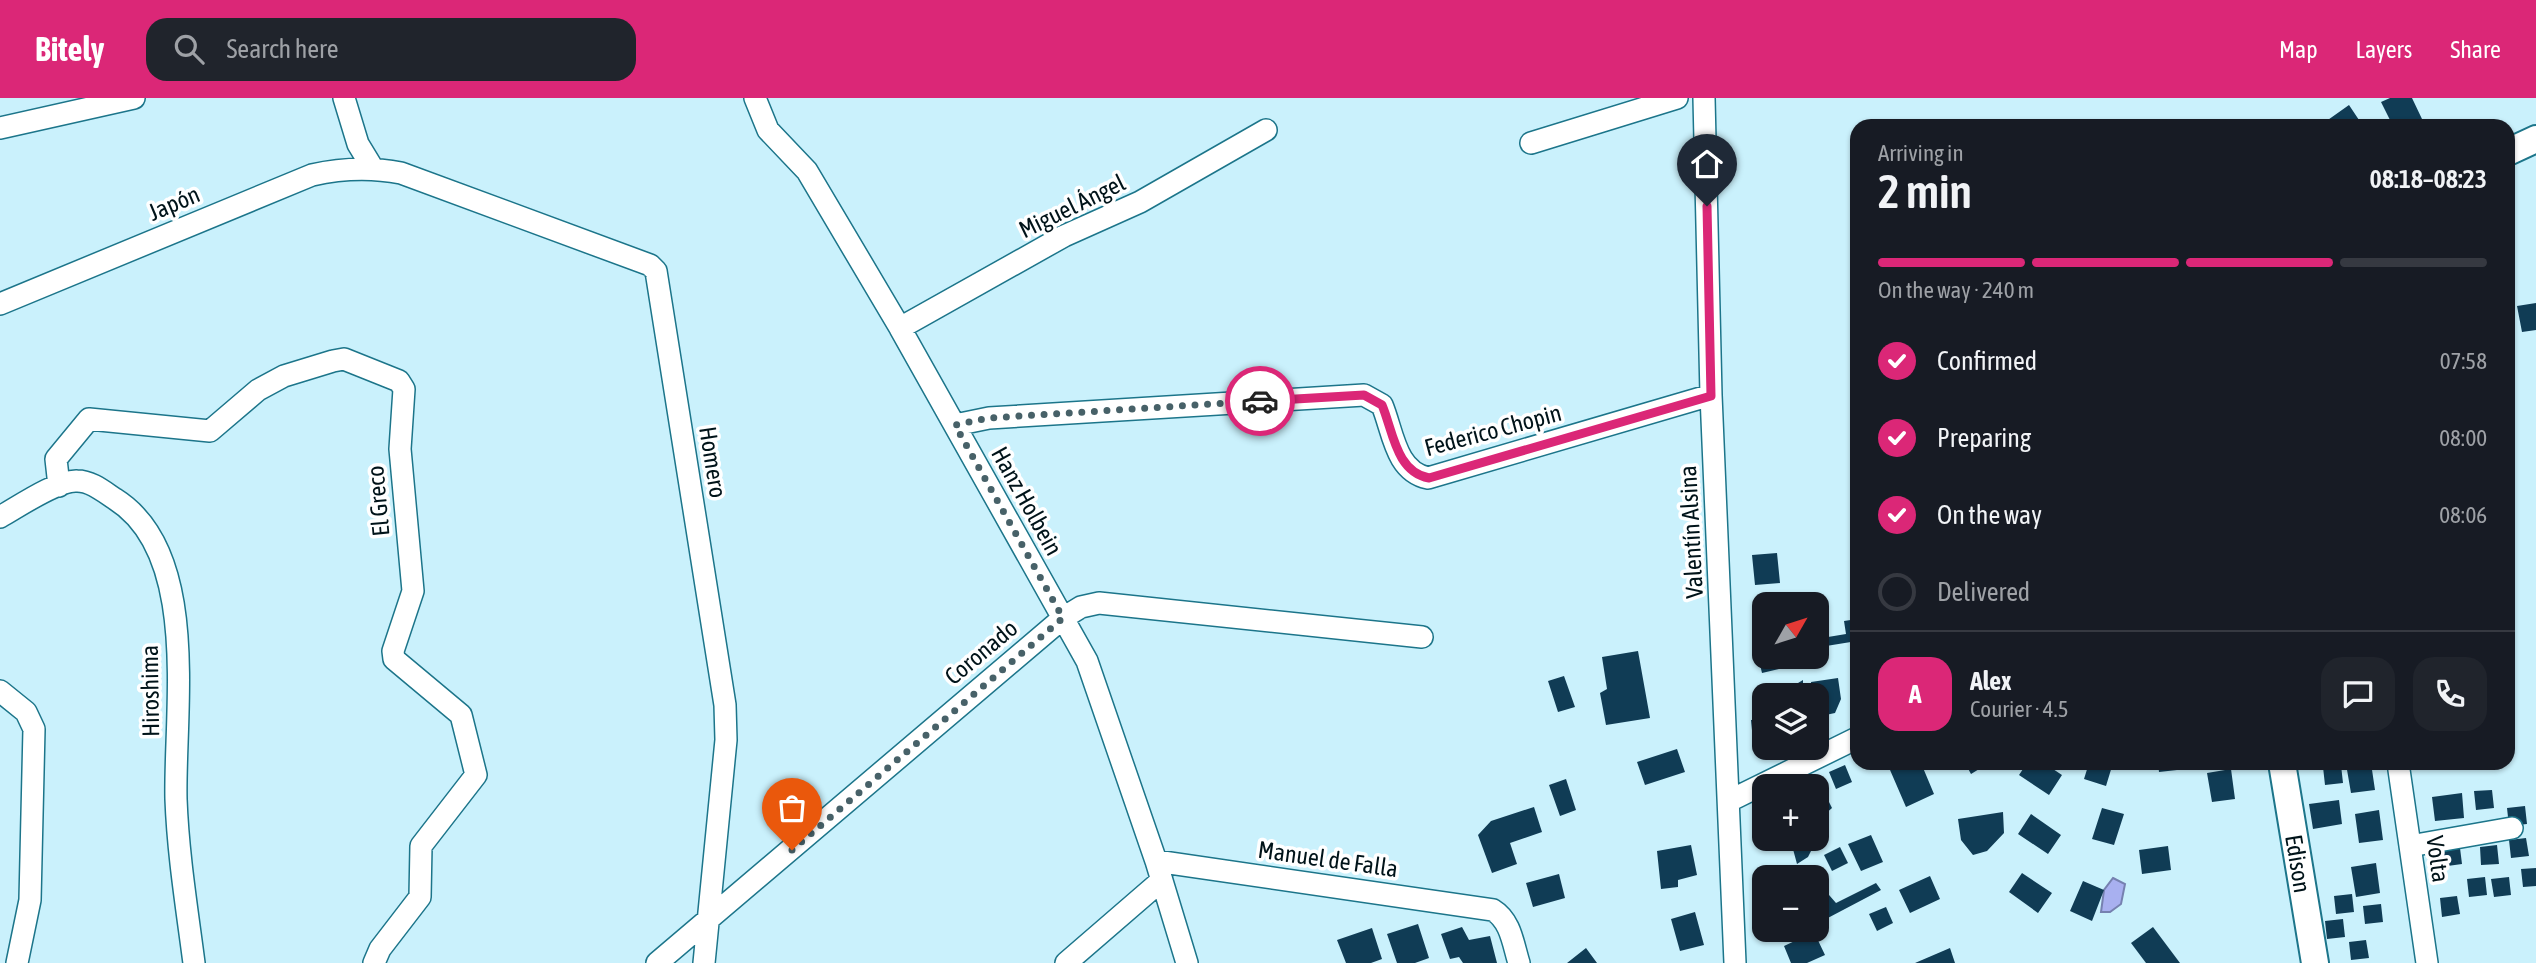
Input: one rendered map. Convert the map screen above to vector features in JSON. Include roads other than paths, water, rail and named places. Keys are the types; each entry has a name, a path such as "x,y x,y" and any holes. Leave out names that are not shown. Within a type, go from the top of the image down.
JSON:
{"street":[{"path":"1,128 134,98"},
{"path":"344,98 358,144 372,167"},
{"name":"Hanz Holbein","path":"755,98 768,131 807,171 900,328 1063,618 1094,679 1159,870 1187,963"},
{"path":"1531,144 1677,98"},
{"name":"Valentín Alsina","path":"1704,98 1711,396 1735,963"},
{"name":"Miguel Ángel","path":"900,328 1064,236 1140,202 1266,130"},
{"path":"2515,149 2536,139"},
{"name":"Japón","path":"0,304 312,175 336,169 372,167"},
{"name":"Homero","path":"372,167 401,173 650,265 656,271 725,705 726,740 704,963"},
{"name":"El Greco","path":"58,486 56,459 89,419 210,431 258,390 284,376 344,359 399,381 404,389 400,449 413,591 393,651 394,659 461,715 476,775 421,846 420,897 380,949 374,963"},
{"name":"Federico Chopin","path":"955,425 989,418 1364,395 1382,405 1402,460 1410,470 1429,478 1711,396"},
{"name":"Hiroshima","path":"58,486 75,481 92,484 128,507 159,552 166,573 177,644 178,837 194,963"},
{"path":"0,517 58,486"},
{"name":"Coronado","path":"657,963 1063,618 1081,607 1099,603 1422,637"},
{"path":"0,691 26,712 34,729 30,900 17,963"},
{"path":"1729,801 1850,741"},
{"name":"Edison","path":"2283,770 2315,963"},
{"name":"Volta","path":"2399,770 2427,963"},
{"path":"2410,846 2512,828"},
{"path":"1066,963 1159,870"},
{"name":"Manuel de Falla","path":"1159,870 1493,910 1502,915 1507,924 1519,963"}],"water":[{"path":"2113,878 2125,884 2121,904 2110,912 2101,912 2104,890"}]}
